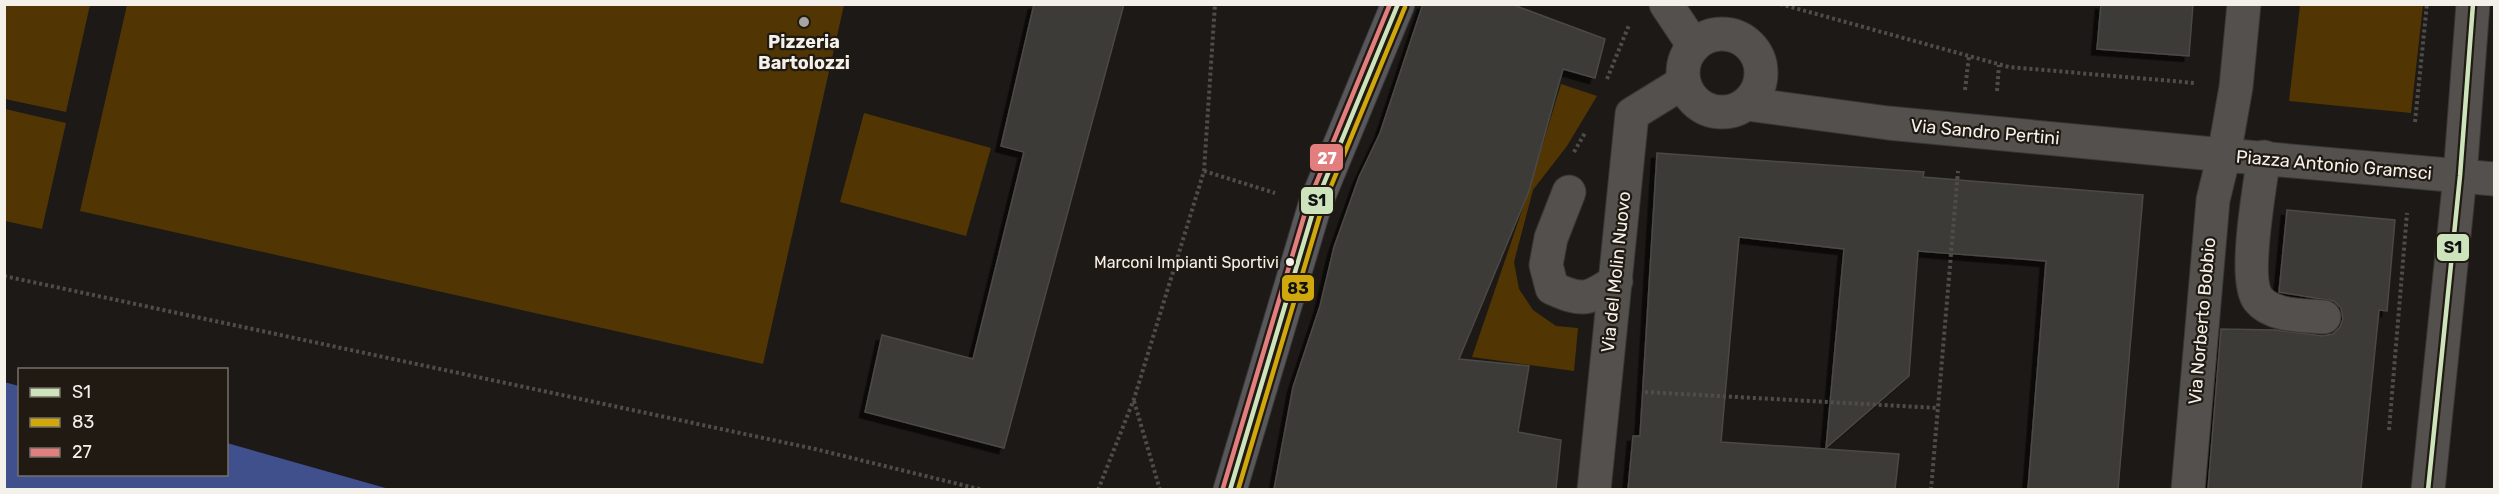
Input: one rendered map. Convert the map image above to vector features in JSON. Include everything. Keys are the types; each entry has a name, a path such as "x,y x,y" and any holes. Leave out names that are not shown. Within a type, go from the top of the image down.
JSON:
{"main road":[{"path":"1230,489 1315,205 1398,4"}],"street":[{"path":"1666,4 1694,46"},
{"name":"Piazza Antonio Gramsci","path":"2244,4 2236,87 2224,154 2494,179"},
{"path":"2428,489 2460,177 2473,4"},
{"path":"1684,82 1684,69 1694,46 1716,34 1730,35 1752,47 1762,69 1756,94 1747,104"},
{"name":"Via Sandro Pertini","path":"1684,82 1697,104 1709,110 1723,112 1736,110 1747,104 1888,123 2224,154"},
{"name":"Via del Molin Nuovo","path":"1594,489 1632,114 1684,82"},
{"name":"Via Norberto Bobbio","path":"2188,489 2213,200 2224,154"},
{"path":"2264,157 2250,275 2258,299 2274,310 2324,317"},
{"path":"1569,192 1551,238 1546,265 1552,288 1575,298 1595,295 1616,281"}],"path":[{"path":"1098,489 1134,399 1204,171 1215,4"},
{"path":"1780,4 2009,67 2199,83"},
{"path":"2415,122 2427,4"},
{"path":"1964,100 1969,56"},
{"path":"1931,489 1959,159"},
{"path":"1204,171 1315,205"},
{"path":"2388,442 2408,203"},
{"path":"4,276 815,449 983,489"},
{"path":"1603,389 1938,408"},
{"path":"1134,399 1160,489"}],"shaded area":[{"path":"5,4 90,5 66,112 5,99"},
{"path":"127,5 844,5 763,364 80,211"},
{"path":"2300,5 2423,5 2411,113 2289,101"},
{"path":"1561,84 1597,96 1567,146 1533,190 1514,262 1519,289 1533,310 1556,326 1578,328 1574,371 1472,357 1529,190"},
{"path":"5,109 66,123 42,229 5,221"},
{"path":"864,113 991,148 966,236 840,202"}],"water":[{"path":"4,382 18,386 18,476 228,476 228,443 389,489 5,489"}],"building":[{"path":"1034,4 1124,4 1004,448 865,412 882,335 973,359 1024,152 1001,146"},
{"path":"1423,4 1511,4 1605,39 1595,78 1563,69 1529,191 1459,359 1529,366 1518,432 1561,440 1556,489 1274,489 1293,387 1320,306 1334,247 1359,177 1380,133"},
{"path":"2101,4 2193,4 2189,56 2097,49"},
{"path":"1657,153 1924,172 1923,177 2143,195 2118,489 2028,489 2046,261 1918,251 1909,376 1826,448 1844,249 1739,237 1721,442 1899,454 1895,489 1628,489 1633,436 1640,436"},
{"path":"2287,210 2395,220 2387,311 2379,310 2361,489 2208,489 2221,329 2276,330 2323,336 2333,334 2340,327 2343,319 2341,308 2334,301 2279,292"}],"transit line":[{"name":"27","path":"1223,488 1308,203 1390,4"},
{"name":"S1","path":"1230,490 1315,205 1398,4"},
{"name":"S1","path":"2428,490 2460,176 2473,4"},
{"name":"83","path":"1238,490 1322,208 1405,7"}],"place":[{"name":"Pizzeria Bartolozzi","path":"804,22"},
{"name":"Marconi Impianti Sportivi","path":"1290,262"}]}
